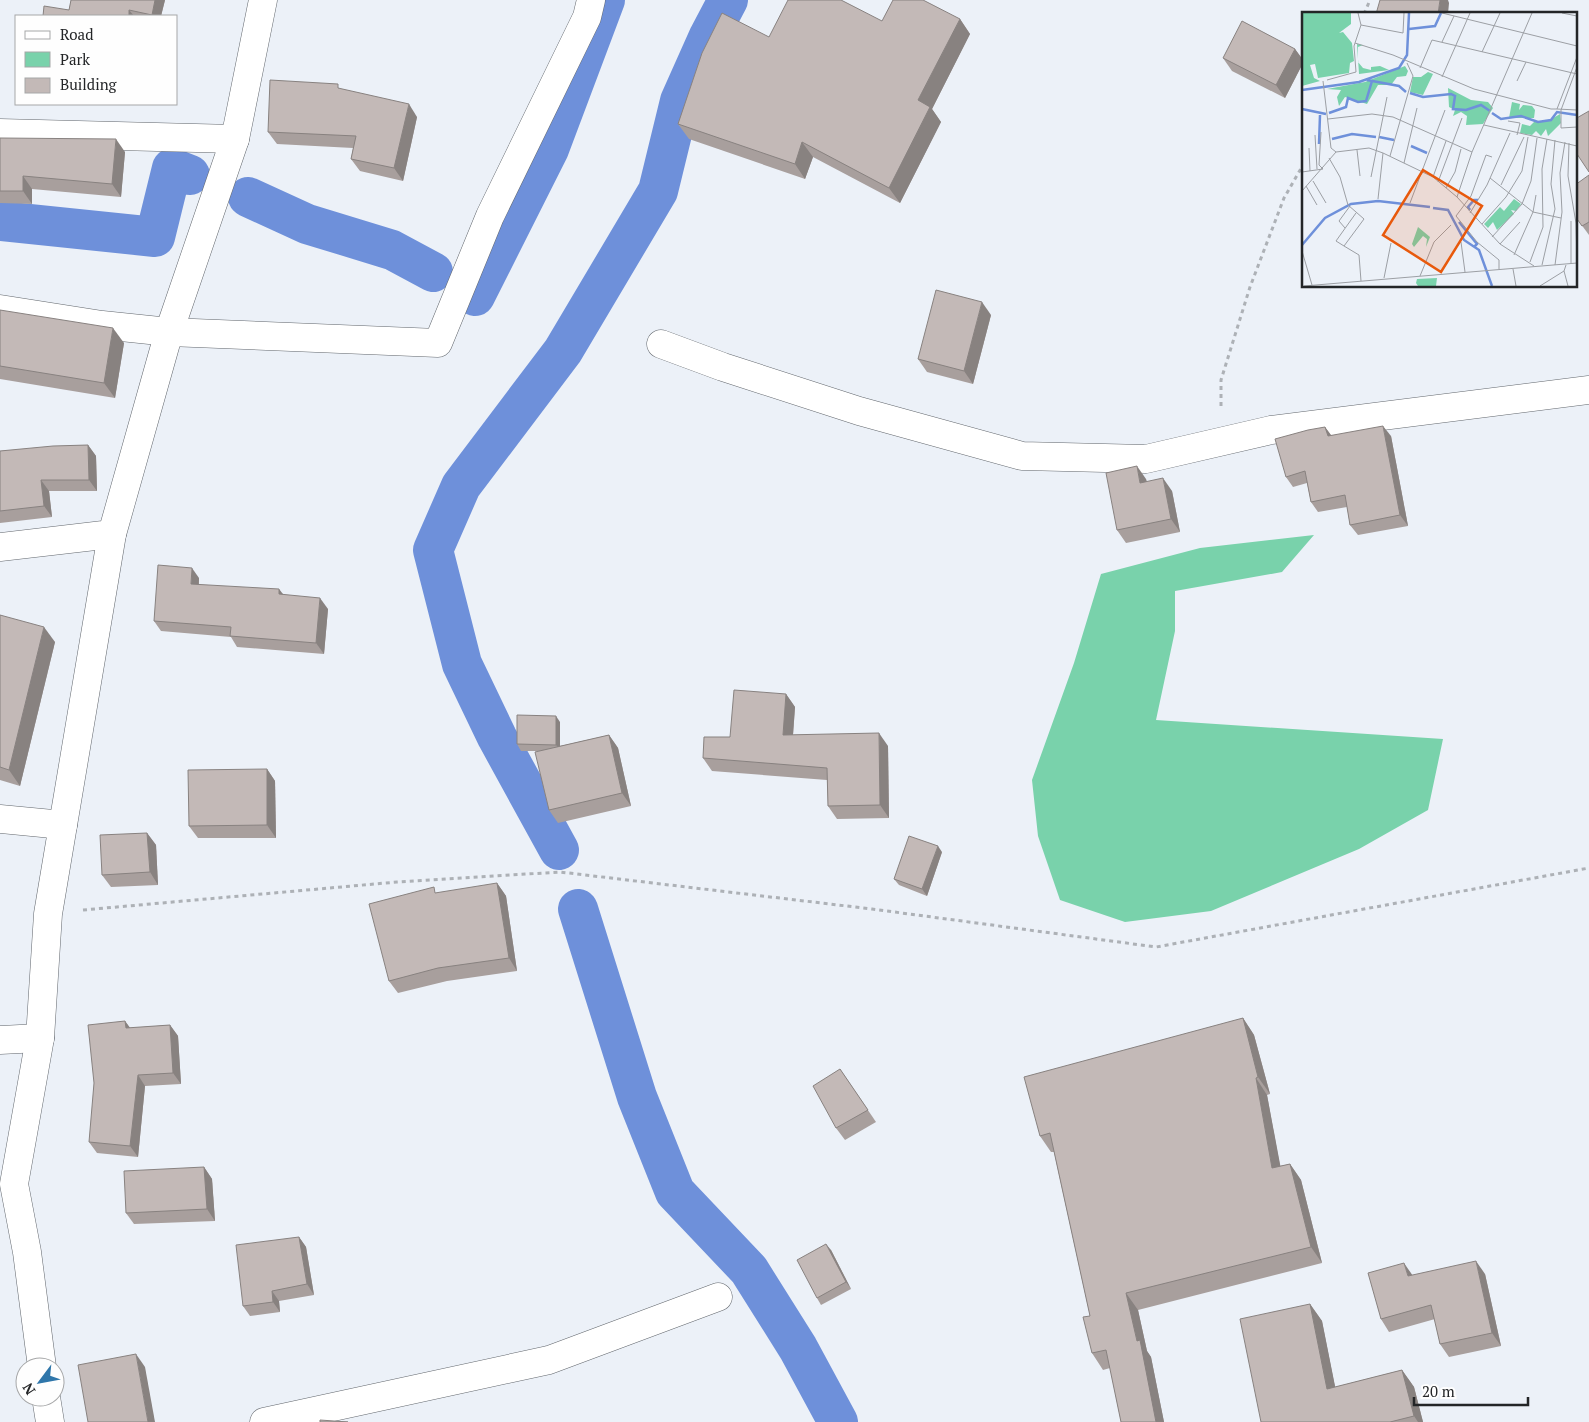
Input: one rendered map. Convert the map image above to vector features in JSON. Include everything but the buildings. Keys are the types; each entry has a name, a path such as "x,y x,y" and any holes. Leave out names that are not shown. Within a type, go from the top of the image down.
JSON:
{"street":[{"path":"41,1357 27,1252 7,1185 40,1038 48,914 112,534 169,332 235,139 263,0"},
{"path":"0,309 102,325 169,332 438,343 490,216 587,17 591,0"},
{"path":"0,133 235,139"},
{"path":"661,344 723,367 859,411 1022,456 1146,459 1271,430 1589,390"},
{"path":"0,547 112,534"},
{"path":"0,820 63,825"},
{"path":"0,1040 40,1038"},
{"path":"264,1422 549,1360 718,1297"},
{"path":"48,1407 50,1422"}],"path":[{"path":"1365,12 1370,0"},
{"path":"1220,442 1221,380 1250,287 1284,198 1302,167"},
{"path":"48,914 397,882 560,872 872,909 1156,947 1589,868"}],"green space":[{"path":"1314,535 1282,572 1175,591 1175,631 1156,720 1443,739 1428,810 1359,849 1211,911 1125,922 1060,900 1038,836 1032,780 1074,663 1101,574 1200,548"}],"waterway":[{"path":"475,296 549,149 605,0"},
{"path":"559,850 497,737 462,664 433,550 461,486 563,351 658,191 680,101 709,36 728,0"},
{"path":"0,221 155,237 172,168 190,175"},
{"path":"248,197 307,224 392,250 433,272"},
{"path":"578,909 637,1097 675,1192 749,1270 798,1348 838,1422"}]}
